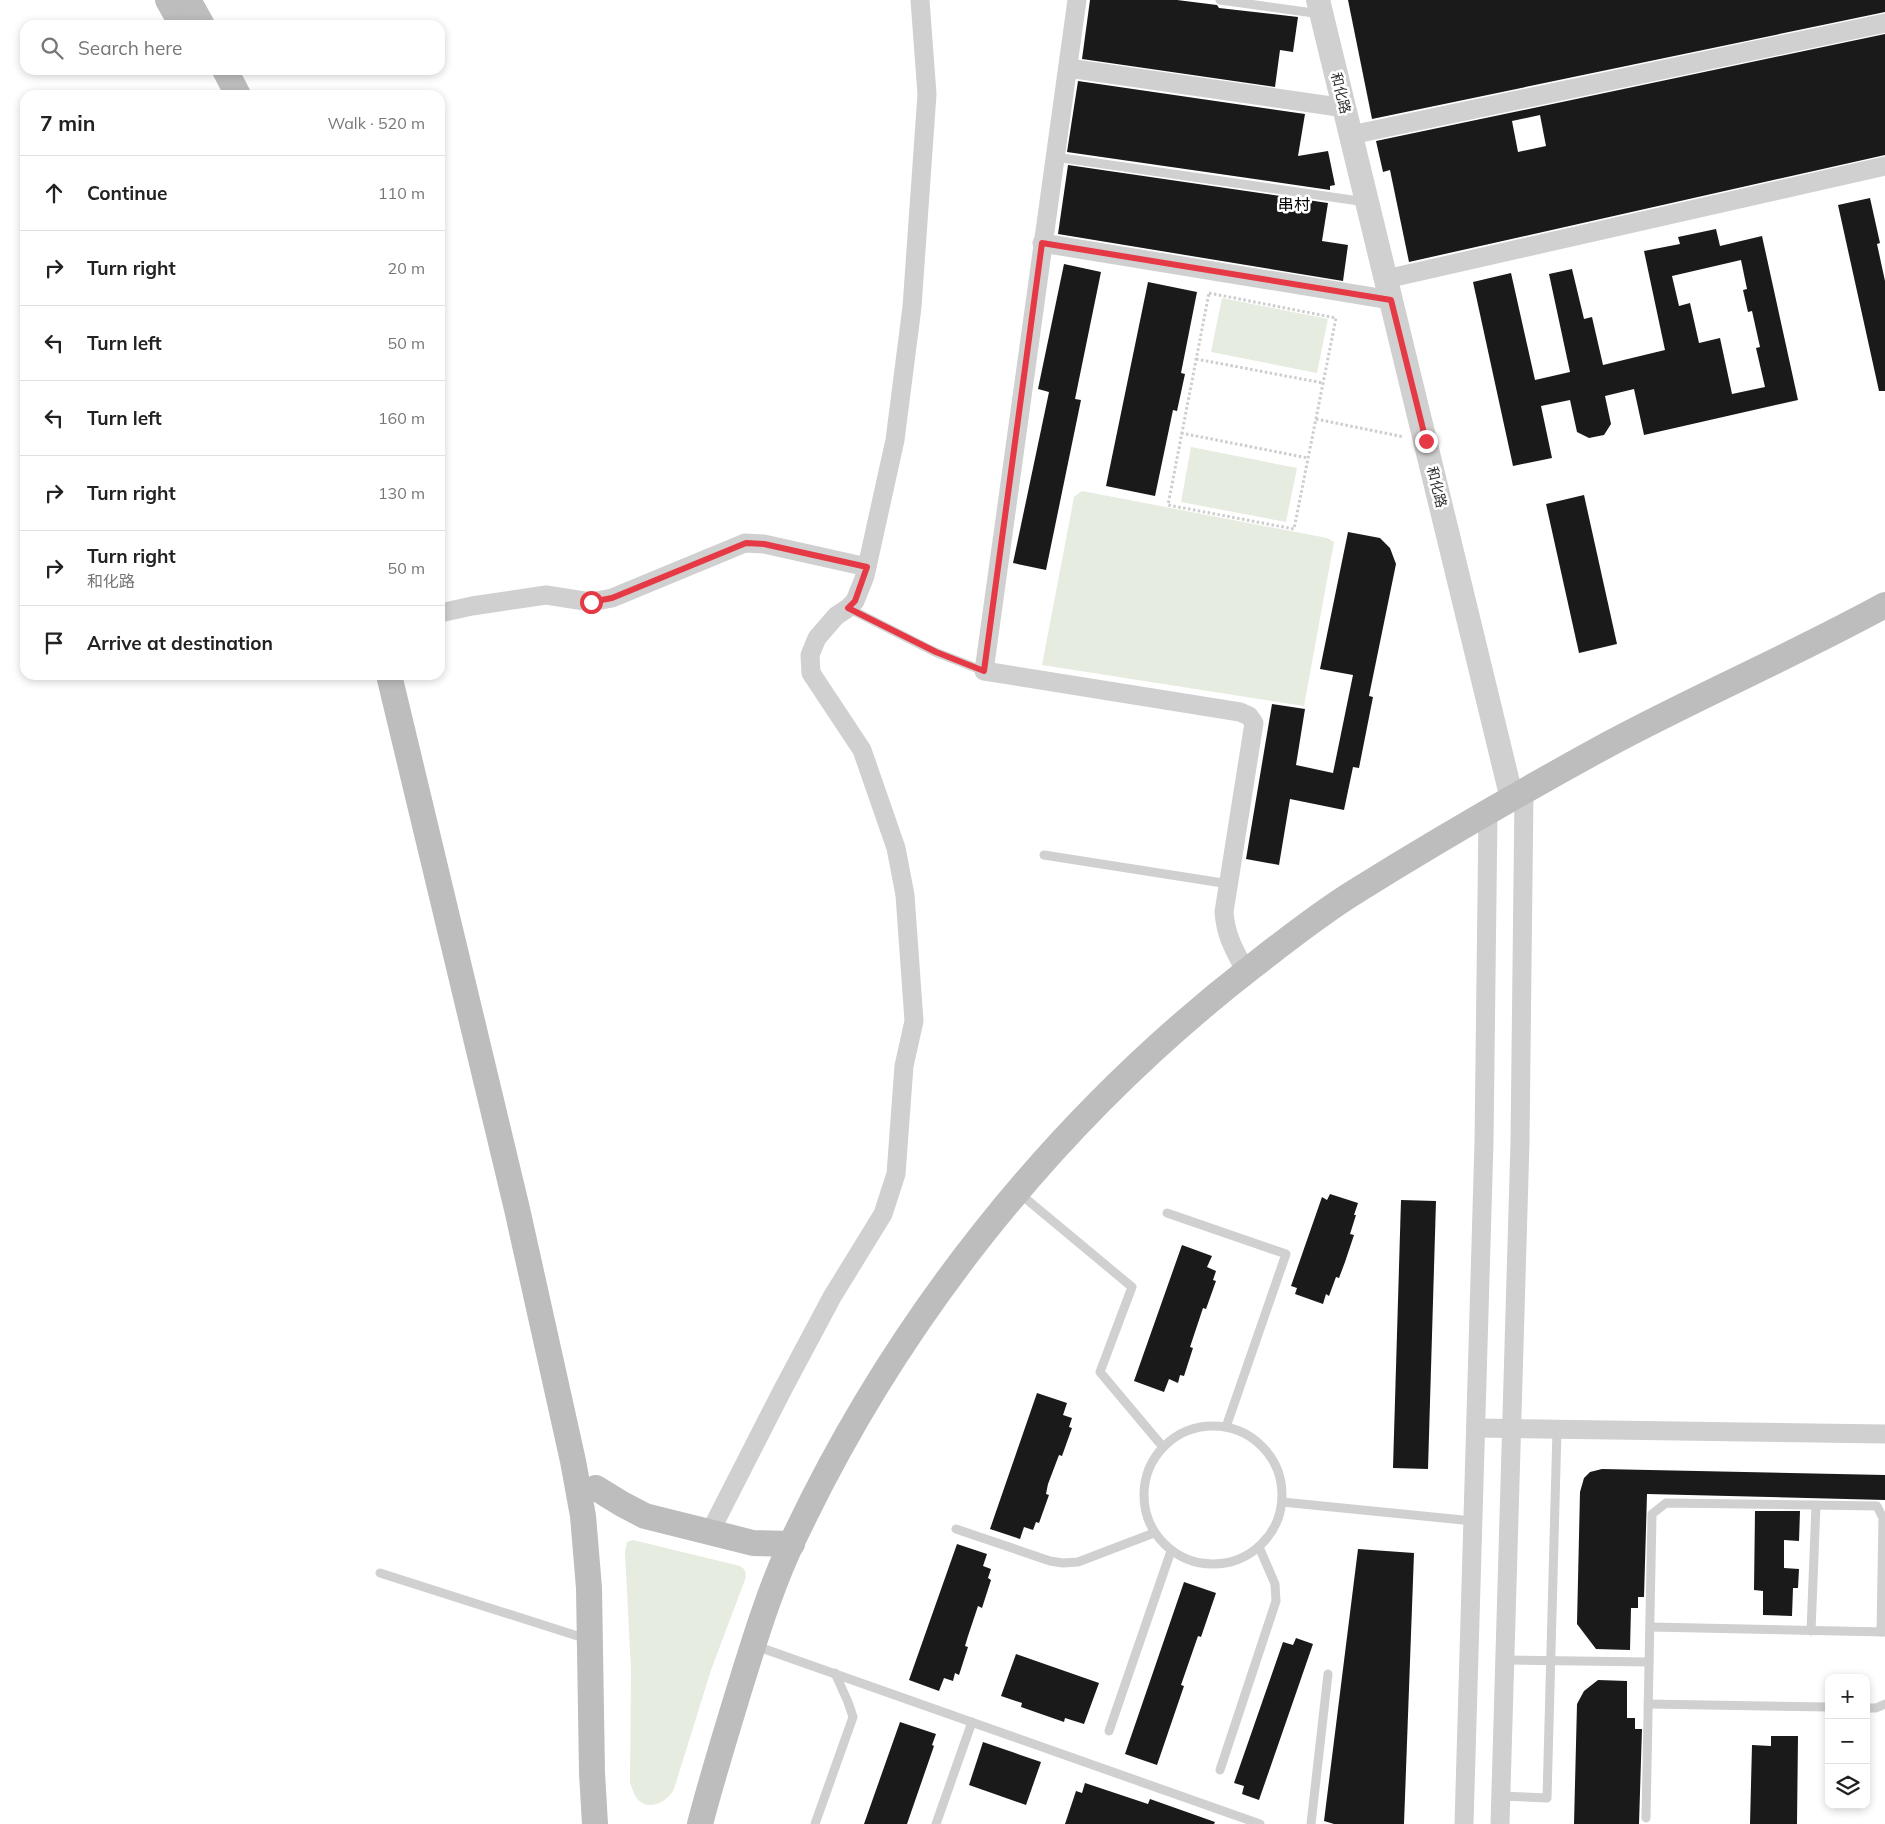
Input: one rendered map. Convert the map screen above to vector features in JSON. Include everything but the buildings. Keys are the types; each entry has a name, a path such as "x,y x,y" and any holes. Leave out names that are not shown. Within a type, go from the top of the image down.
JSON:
{"main road":[{"path":"168,0 179,20"},
{"path":"188,0 199,20"},
{"path":"208,75 215,90"},
{"path":"228,75 235,90"},
{"path":"700,1824 753,1645 774,1586 818,1489 856,1420 907,1339 954,1270 1044,1158 1186,1019 1306,925 1350,895 1431,845 1608,745 1885,605"},
{"path":"391,680 517,1209 573,1460 583,1516 589,1588 592,1772 595,1824"},
{"path":"409,680 534,1205 589,1447 600,1513 607,1587 612,1824"},
{"path":"596,1488 645,1516 753,1543 792,1544"}],"street":[{"path":"710,1532 832,1296 883,1214 896,1174 904,1066 914,1021 905,895 896,848 862,750 811,673 810,655 817,638 836,616 855,601 867,567 891,464 912,307 927,94 920,0"},
{"path":"1077,0 984,671 1240,712 1249,716 1254,723 1224,912 1226,930 1230,941 1246,972"},
{"name":"和化路","path":"1320,7 1426,441 1518,796"},
{"path":"1351,135 1885,23"},
{"path":"1068,68 1345,108"},
{"path":"1042,243 1389,290 1885,166"},
{"path":"445,612 546,595 591,602 612,598 746,543 764,544 867,567"},
{"path":"1500,1824 1522,1037 1518,796"},
{"path":"1464,1824 1484,1142 1488,813"},
{"path":"1476,1428 1885,1434"}],"lane":[{"path":"1220,0 1320,7"},
{"path":"1055,157 1368,202"},
{"path":"848,608 936,652 984,671"},
{"path":"1044,855 1228,884"},
{"path":"1017,1192 1132,1287 1100,1372 1163,1447"},
{"path":"1167,1213 1286,1254 1226,1427"},
{"path":"1208,1426 1226,1427 1244,1433 1255,1440 1273,1460 1282,1487 1280,1516 1274,1529 1259,1547 1243,1558 1229,1563 1215,1565 1200,1564 1186,1560 1172,1551 1154,1533 1144,1506 1144,1493 1149,1468 1163,1447 1184,1432 1208,1426"},
{"path":"1501,1796 1547,1798 1557,1430"},
{"path":"1282,1502 1473,1521"},
{"path":"1646,1818 1652,1514 1666,1503 1877,1506 1883,1518 1883,1632 1650,1627"},
{"path":"1811,1631 1816,1505"},
{"path":"956,1529 1050,1561 1063,1563 1078,1562 1154,1533"},
{"path":"1220,1770 1276,1601 1275,1584 1259,1547"},
{"path":"1108,1731 1172,1551"},
{"path":"380,1573 590,1640"},
{"path":"753,1645 1260,1824"},
{"path":"1505,1660 1649,1662"},
{"path":"815,1824 853,1717 835,1674"},
{"path":"1311,1824 1328,1674"},
{"path":"1648,1704 1825,1707"},
{"path":"1870,1708 1876,1708 1885,1704"},
{"path":"936,1824 972,1722"}],"path":[{"path":"1209,293 1336,318 1294,529 1168,505 1196,359 1209,293"},
{"path":"1196,359 1323,383"},
{"path":"1316,419 1426,441"},
{"path":"1182,434 1308,458"}],"shaded area":[{"path":"1222,298 1328,319 1317,373 1211,352"},
{"path":"1191,447 1297,468 1286,522 1181,502"},
{"path":"1082,491 1327,538 1334,542 1304,706 1042,665 1074,497"},
{"path":"633,1540 740,1566 745,1570 746,1577 711,1670 674,1789 667,1798 651,1805 641,1802 636,1797 630,1782 631,1670 625,1552 627,1542"}],"district":[{"name":"串村","path":"1294,204"}],"route":[{"path":"591,602 612,598 746,543 764,544 867,567 855,601 848,608 936,652 984,671 1042,243 1391,300 1426,441"}]}
